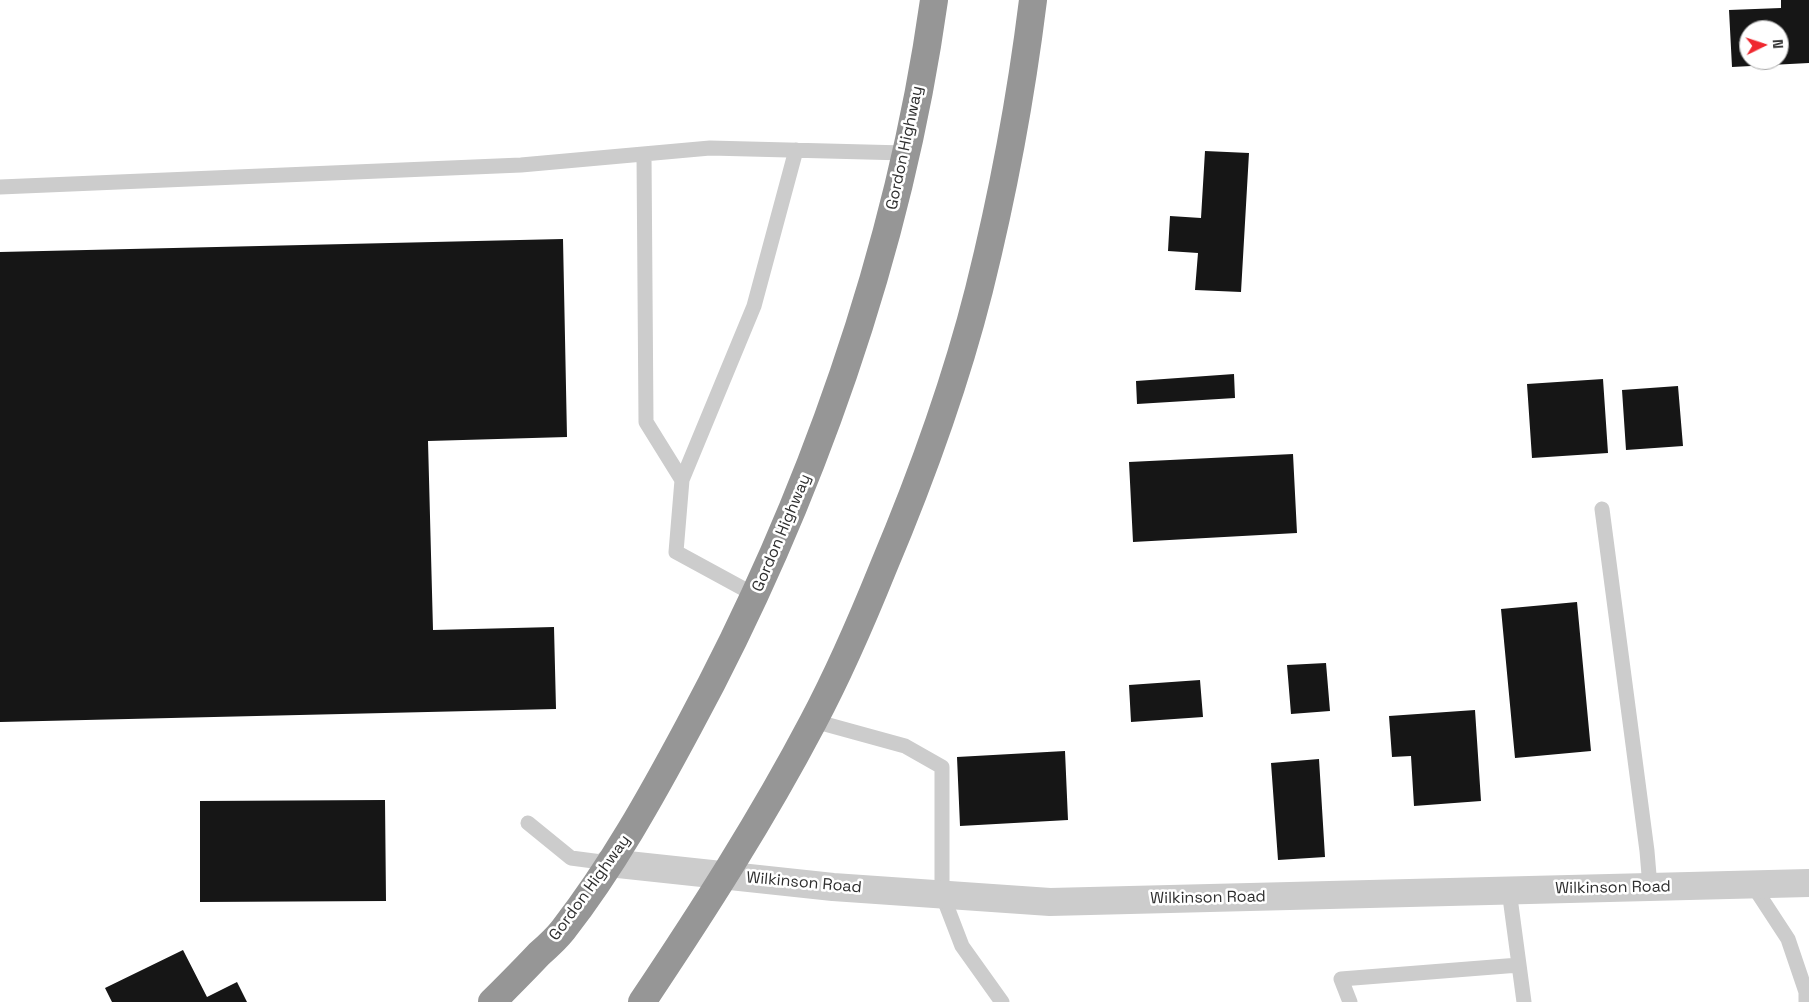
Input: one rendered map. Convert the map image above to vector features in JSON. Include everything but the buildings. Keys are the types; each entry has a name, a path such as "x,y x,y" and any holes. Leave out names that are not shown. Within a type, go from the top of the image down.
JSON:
{"highway":[{"name":"Gordon Highway","path":"492,1002 561,932 609,863 658,784 714,680 755,595 809,468 848,362 883,249 905,153 934,0"},
{"path":"642,1002 758,823 814,721 862,620 908,508 950,390 979,291 1005,175 1025,64 1033,0"}],"street":[{"name":"Wilkinson Road","path":"609,863 833,887 1050,902 1809,883"}],"lane":[{"path":"0,187 521,165 710,148 905,153"},
{"path":"755,595 676,552 682,480 754,306 796,150"},
{"path":"644,154 646,422 682,480"},
{"path":"1602,509 1647,851 1650,887"},
{"path":"814,721 905,746 942,767 942,894 962,946 1002,1002"},
{"path":"528,823 571,858 609,863"},
{"path":"1752,884 1788,939 1806,992 1806,1002"},
{"path":"1509,890 1524,1002"},
{"path":"1350,1002 1341,979 1519,965"}]}
